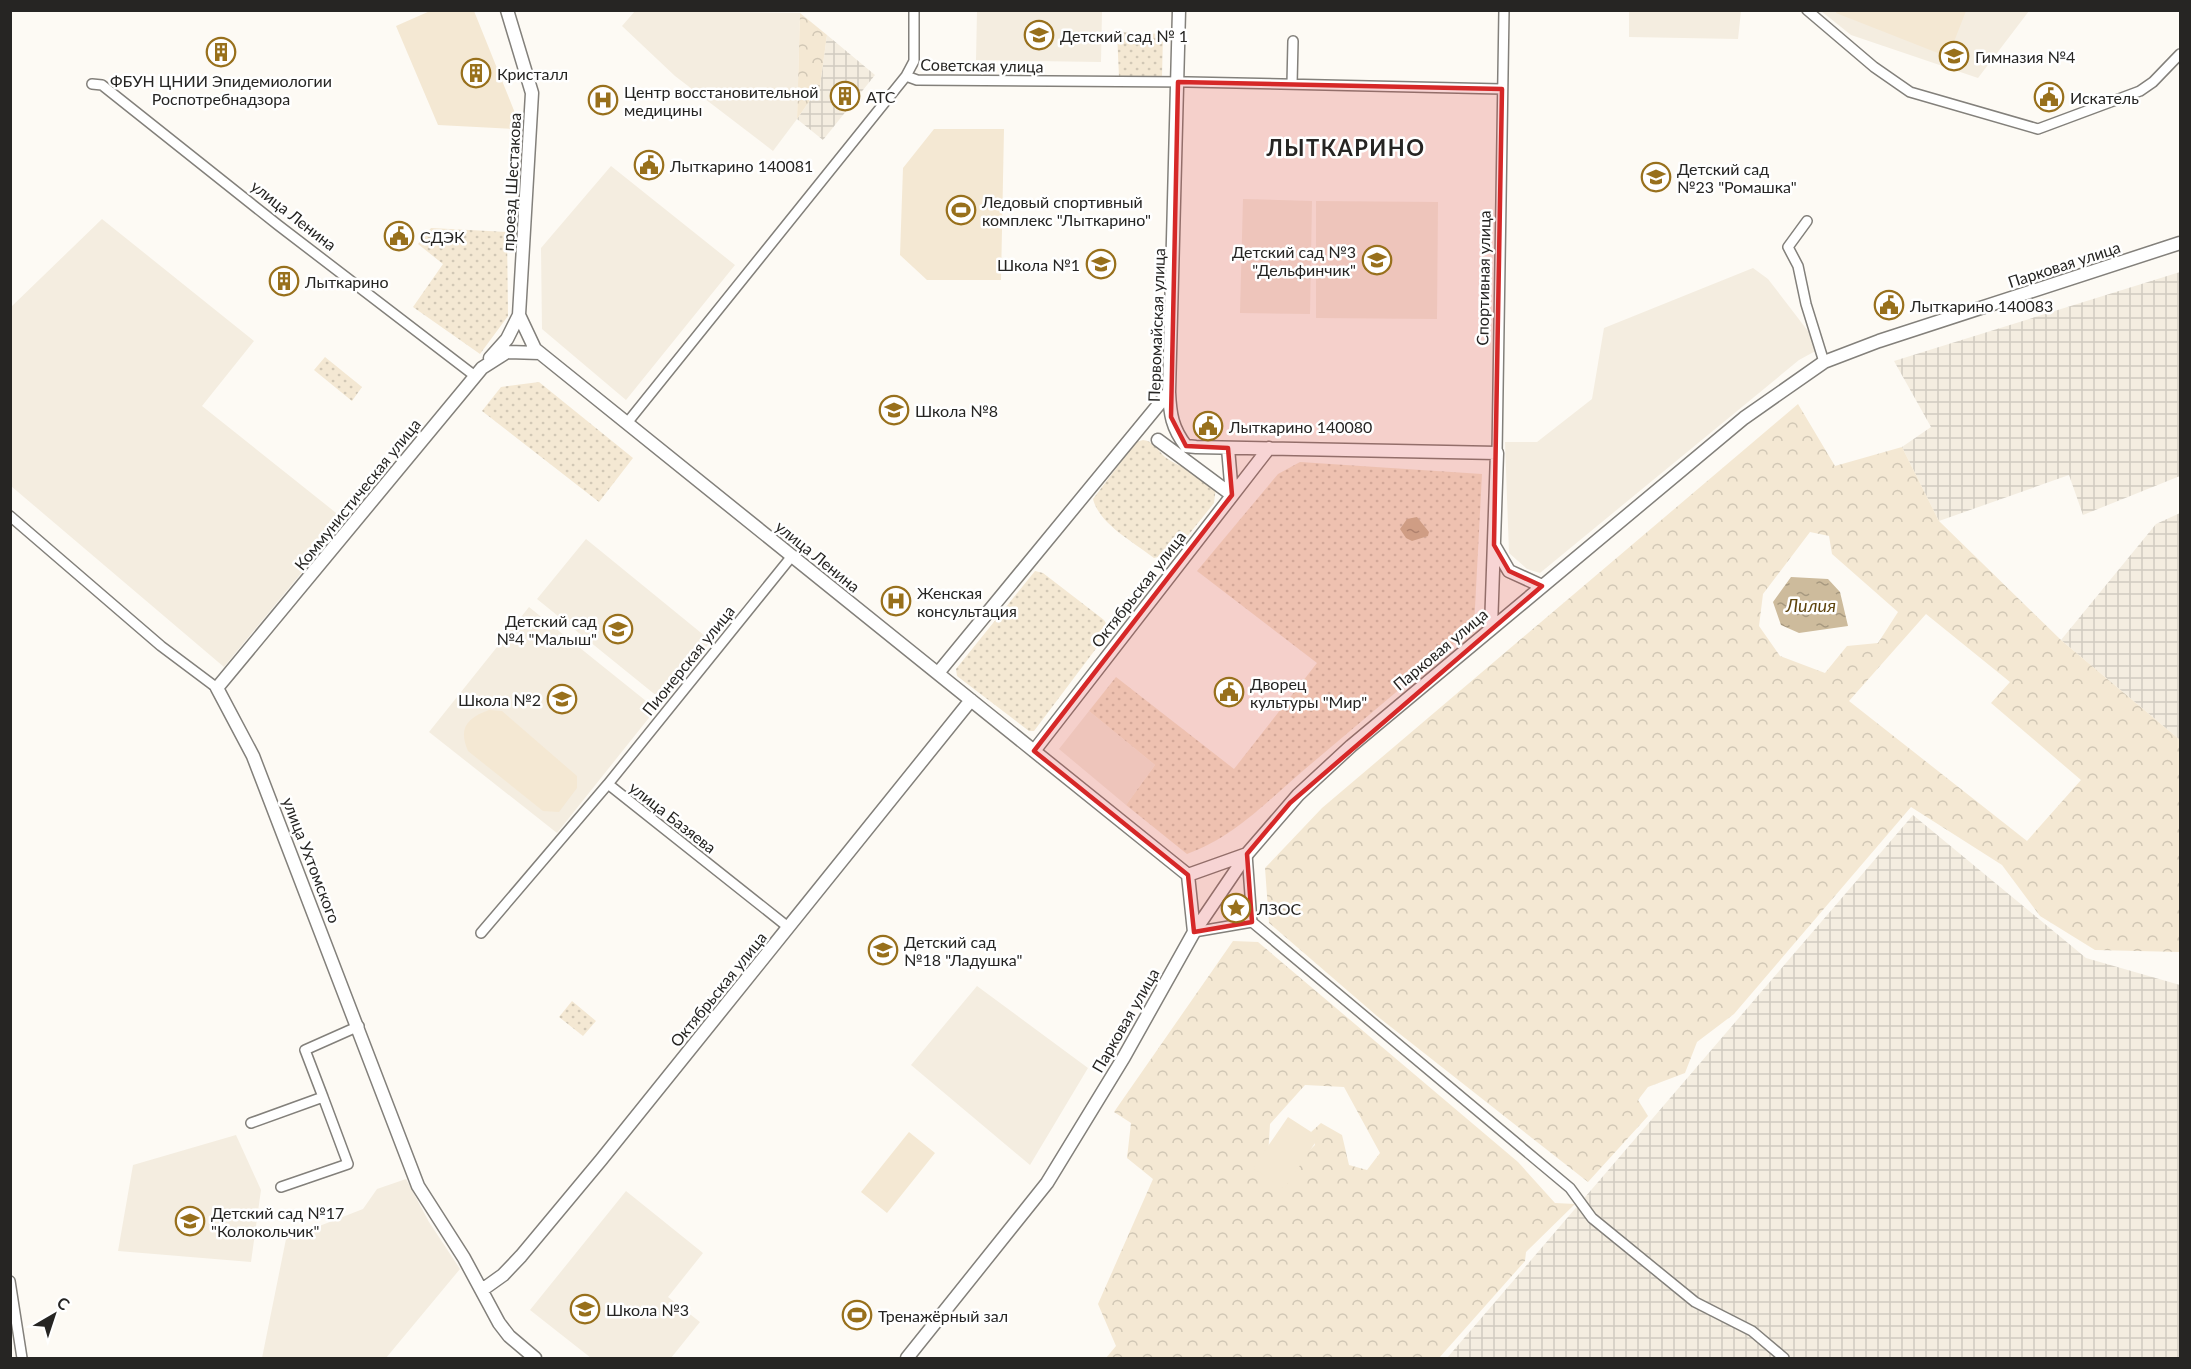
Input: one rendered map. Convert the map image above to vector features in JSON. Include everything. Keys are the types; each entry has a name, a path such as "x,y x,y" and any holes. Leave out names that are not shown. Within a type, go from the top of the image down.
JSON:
{"street":[{"name":"проезд Шестакова","path":"507,10 532,93 519,315 535,349 540,353"},
{"path":"906,76 914,61 914,10"},
{"name":"Первомайская улица","path":"1179,10 1169,392 1171,417 1175,431 1191,446"},
{"name":"Спортивная улица","path":"1491,628 1497,453 1503,10"},
{"path":"1807,10 1874,67 1910,92 2038,129 2140,92 2181,54"},
{"path":"1292,84 1293,41"},
{"name":"Советская улица","path":"627,423 906,76 929,80 1178,82 1502,89"},
{"name":"улица Ленина","path":"92,84 102,85 278,225 479,372"},
{"path":"1807,221 1788,247 1797,266 1824,362"},
{"name":"Парковая улица","path":"907,1359 1047,1183 1194,932 1247,854 1298,795 1351,746 1744,418 1824,362 1879,341 2181,243"},
{"path":"479,372 507,339 519,315"},
{"name":"Коммунистическая улица","path":"218,688 479,372 507,352 540,353"},
{"name":"улица Ленина","path":"540,353 1188,875"},
{"path":"938,673 1169,392"},
{"path":"1134,435 1191,446 1228,448 1497,453"},
{"path":"1158,440 1232,495"},
{"path":"1228,448 1232,495"},
{"name":"Октябрьская улица","path":"1034,751 1269,448"},
{"name":"улица Ухтомского","path":"10,516 161,646 218,688 253,756 359,1026 418,1186 509,1336 535,1359"},
{"path":"1494,546 1509,571 1542,586"},
{"name":"Пионерская улица","path":"608,784 792,556"},
{"name":"Октябрьская улица","path":"482,1290 504,1275 521,1256 971,700"},
{"name":"улица Базяева","path":"481,933 608,784 788,927"},
{"path":"1252,922 1194,932 1188,875 1247,854 1252,922 1570,1188 1601,1225 1695,1302 1752,1331 1784,1359"},
{"path":"281,1187 348,1164 305,1050 359,1026"},
{"path":"251,1123 323,1097"},
{"path":"10,1281 22,1359"}],"highlighted area":[{"path":"1178,82 1502,89 1494,545 1509,571 1542,586 1290,803 1247,854 1252,922 1194,932 1188,875 1034,751 1232,495 1228,448 1186,446 1171,417"}],"shaded area":[{"path":"635,11 800,13 797,119 773,151 675,76 622,26"},
{"name":"Детский сад № 1","path":"977,11 1102,11 1101,62 976,60"},
{"path":"1629,11 1741,11 1738,39 1629,37"},
{"name":"Гимназия №4","path":"1821,11 2029,11 1978,78 1851,35"},
{"path":"827,35 875,75 823,140 797,119 820,86"},
{"path":"611,166 735,265 626,400 542,329 541,248"},
{"path":"1243,199 1312,201 1310,314 1240,313"},
{"name":"Детский сад №3 \"Дельфинчик\"","path":"1316,201 1438,202 1437,319 1316,318"},
{"path":"102,219 254,341 202,406 345,520 224,667 11,486 11,307"},
{"path":"1753,268 1768,279 1821,348 1799,360 1540,573 1527,569 1509,553 1505,442 1537,442 1592,399 1604,328"},
{"path":"2180,272 2180,476 2083,515 2069,475 1939,521 1902,447 1931,427 1894,361"},
{"path":"2180,513 2180,740 2061,640 2156,524"},
{"path":"586,539 711,641 663,701 537,599"},
{"path":"529,607 656,709 557,833 429,732"},
{"path":"1089,711 1155,765 1126,805 1059,749"},
{"path":"1913,815 2086,958 2180,985 2180,1358 1447,1358"},
{"path":"977,986 1088,1068 1030,1165 911,1065"},
{"name":"Детский сад №17 \"Колокольчик\"","path":"236,1135 261,1190 251,1262 118,1251 133,1165"},
{"path":"406,1179 429,1222 460,1269 386,1358 262,1358 286,1239 363,1209 377,1189"},
{"path":"626,1191 703,1253 668,1297 700,1322 671,1358 591,1358 530,1310"}],"green space":[{"path":"1837,10 1966,11 1948,57 1836,13"},
{"path":"430,11 474,11 515,113 515,129 438,125 396,26"},
{"path":"800,13 827,35 820,86 797,119"},
{"path":"1117,32 1163,34 1162,77 1119,77"},
{"path":"934,129 1004,129 1001,280 927,280 900,255 903,168"},
{"path":"431,228 507,232 508,316 480,354 413,307 443,264 418,244"},
{"path":"325,357 362,387 352,401 314,370"},
{"path":"539,382 633,458 599,502 482,411 501,387"},
{"path":"1798,404 1835,466 1902,447 1939,521 2061,640 2180,740 2180,952 2095,950 2040,916 2002,865 1911,807 1734,1014 1697,1042 1685,1073 1648,1087 1638,1100 1648,1116 1588,1182 1377,1016 1269,923 1265,868 1322,808","holes":["1810,532 1829,536 1832,554 1898,612 1878,643 1847,646 1825,673 1780,656 1759,626 1763,594","1926,614 2010,682 1991,703 2081,780 2027,841 1849,701"]},
{"path":"1143,440 1153,444 1171,461 1204,477 1216,487 1214,503 1174,553 1154,558 1110,525 1102,517 1093,499 1136,442"},
{"path":"1300,462 1482,474 1474,627 1250,817 1220,838 1187,854 1126,805 1155,765 1089,711 1116,677 1234,769 1317,663 1197,571 1278,474"},
{"path":"1035,571 1043,573 1104,620 1110,630 1034,731 1029,731 957,676 956,669"},
{"path":"489,710 502,711 577,776 577,788 559,812 543,811 468,751 464,736 466,725 470,720"},
{"path":"1233,941 1258,942 1518,1162 1555,1203 1575,1204 1526,1252 1525,1261 1439,1358 1106,1358 1116,1346 1098,1304 1153,1179 1127,1158 1131,1123 1114,1112","holes":["1305,1085 1344,1087 1380,1153 1367,1170 1349,1165 1342,1135 1321,1123 1311,1132 1315,1145 1286,1173 1268,1156 1270,1124"]},
{"path":"572,1001 596,1021 583,1036 559,1017"},
{"path":"1288,1117 1319,1137 1284,1189 1253,1168"},
{"path":"909,1132 935,1153 887,1213 861,1192"}],"water":[{"path":"1417,517 1429,532 1428,536 1412,541 1406,538 1400,529 1407,519"},
{"name":"Лилия","path":"1791,577 1828,579 1840,592 1848,626 1799,633 1781,625 1773,602"}],"place":[{"name":"Детский сад № 1","path":"1039,35"},
{"name":"ФБУН ЦНИИ Эпидемиологии Роспотребнадзора","path":"221,52"},
{"name":"Гимназия №4","path":"1954,56"},
{"name":"Кристалл","path":"476,73"},
{"name":"АТС","path":"845,96"},
{"name":"Искатель","path":"2049,97"},
{"name":"Центр восстановительной медицины","path":"603,100"},
{"name":"Лыткарино 140081","path":"649,165"},
{"name":"Детский сад №23 \"Ромашка\"","path":"1656,177"},
{"name":"Ледовый спортивный комплекс \"Лыткарино\"","path":"961,210"},
{"name":"СДЭК","path":"399,236"},
{"name":"Детский сад №3 \"Дельфинчик\"","path":"1377,260"},
{"name":"Школа №1","path":"1101,264"},
{"name":"Лыткарино","path":"284,281"},
{"name":"Лыткарино 140083","path":"1889,305"},
{"name":"Школа №8","path":"894,410"},
{"name":"Лыткарино 140080","path":"1208,426"},
{"name":"Женская консультация","path":"896,601"},
{"name":"Детский сад №4 \"Малыш\"","path":"618,629"},
{"name":"Дворец культуры \"Мир\"","path":"1229,692"},
{"name":"Школа №2","path":"562,699"},
{"name":"ЛЗОС","path":"1236,908"},
{"name":"Детский сад №18 \"Ладушка\"","path":"883,950"},
{"name":"Детский сад №17 \"Колокольчик\"","path":"190,1221"},
{"name":"Школа №3","path":"585,1309"},
{"name":"Тренажёрный зал","path":"857,1315"}],"district":[{"name":"ЛЫТКАРИНО","path":"1346,147"}]}
